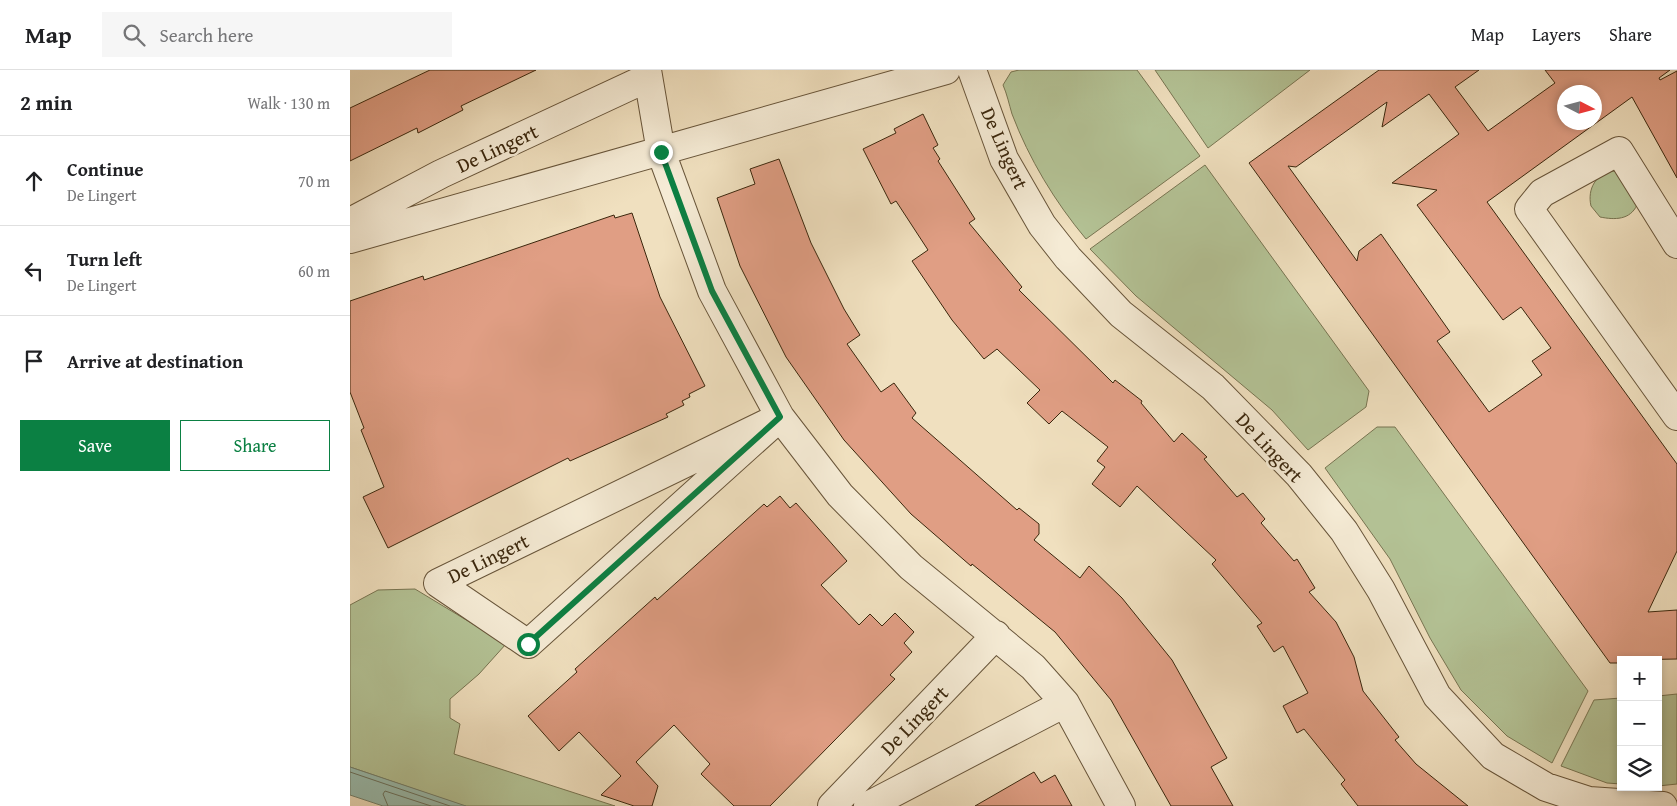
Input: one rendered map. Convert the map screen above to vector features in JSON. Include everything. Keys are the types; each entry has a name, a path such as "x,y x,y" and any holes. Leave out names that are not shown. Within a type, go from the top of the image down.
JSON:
{"street":[{"name":"De Lingert","path":"350,239 946,70"},
{"name":"De Lingert","path":"972,70 1004,158 1042,225 1068,258 1121,314 1213,387 1299,475 1344,531 1381,590 1437,696 1493,756 1546,787 1589,803 1663,806"},
{"name":"De Lingert","path":"350,222 441,174 647,74 661,152 712,291 780,417 840,495 911,567 1033,667 1065,703 1121,806"},
{"path":"1677,244 1619,151 1542,193 1529,209 1677,416"},
{"name":"De Lingert","path":"780,417 528,644 438,583 473,566 780,417"},
{"name":"De Lingert","path":"832,806 996,635"},
{"name":"De Lingert","path":"868,806 1065,703"}],"shaded area":[{"path":"1019,70 1137,70 1200,156 1086,239 1044,180 1026,147 1012,114 1003,85 1011,72"},
{"path":"1155,70 1310,70 1208,148"},
{"path":"1205,165 1369,391 1366,407 1308,450 1272,410 1136,296 1090,249"},
{"path":"1614,171 1620,172 1637,205 1630,214 1622,218 1600,217 1591,206 1590,194 1598,178"},
{"path":"1377,427 1395,427 1588,691 1552,763 1507,736 1461,690 1430,638 1390,559 1325,468"},
{"path":"415,589 506,644 479,674 450,699 450,718 460,724 454,754 615,806 464,806 350,767 350,605 378,590"},
{"path":"1677,694 1677,784 1662,786 1662,701 1662,696"},
{"path":"1617,698 1617,784 1607,783 1561,766 1594,700"}],"water":[{"path":"350,767 466,806 383,806 350,795"}],"building":[{"path":"430,70 536,70 461,106 463,110 418,133 417,128 350,161 350,108"},
{"path":"1379,70 1479,70 1455,87 1488,131 1555,83 1545,70 1670,70 1659,78 1660,80 1677,71 1677,178 1632,97 1602,119 1602,85 1557,85 1557,130 1586,130 1487,202 1677,464 1677,551 1648,612 1677,610 1677,659 1662,659 1662,656 1617,656 1617,663 1610,663 1249,163","holes":["1429,94 1459,134 1392,183 1437,190 1417,205 1503,320 1521,307 1551,348 1532,361 1542,375 1489,412 1437,341 1450,332 1381,234 1359,251 1357,261 1288,166 1296,167 1387,102 1382,127"]},
{"path":"923,114 938,145 933,148 940,159 938,161 975,219 969,223 1022,287 1019,290 1113,383 1115,380 1142,401 1141,403 1174,442 1182,433 1207,457 1204,459 1237,497 1243,493 1265,519 1261,523 1294,561 1297,559 1315,588 1309,592 1336,622 1354,657 1363,691 1399,737 1395,740 1416,764 1468,806 1358,806 1341,784 1345,780 1304,729 1297,733 1283,706 1308,693 1283,646 1274,652 1257,626 1262,623 1212,564 1216,560 1137,486 1120,507 1092,484 1105,467 1097,461 1108,447 1062,411 1049,424 1027,403 1040,390 997,349 984,359 952,320 912,261 928,250 896,201 891,204 863,149 896,133 894,129"},
{"path":"779,159 811,243 844,309 860,335 847,344 881,392 894,383 916,413 912,418 1017,510 1019,508 1039,524 1039,534 1034,540 1080,578 1089,566 1122,598 1172,660 1227,758 1211,767 1233,806 1171,806 1111,700 1055,632 972,564 971,566 911,514 844,440 786,357 740,266 717,198 755,184 750,169"},
{"path":"632,213 660,297 705,386 689,394 690,397 682,401 684,405 666,414 668,417 570,461 568,458 388,548 363,497 384,487 361,430 364,428 350,392 350,301 423,276 424,280 614,215 615,218"},
{"path":"780,496 790,508 796,503 847,561 821,585 859,625 870,614 882,626 895,613 914,632 904,643 912,652 890,675 895,679 770,806 734,806 701,774 710,764 674,725 636,762 658,786 652,806 634,806 601,795 621,776 579,732 559,751 528,716 577,672 575,669 655,597 657,600 764,504 767,507"},
{"path":"1034,772 1041,783 1055,775 1072,806 975,806"}],"route":[{"path":"528,644 780,417 712,291 661,152"}]}
